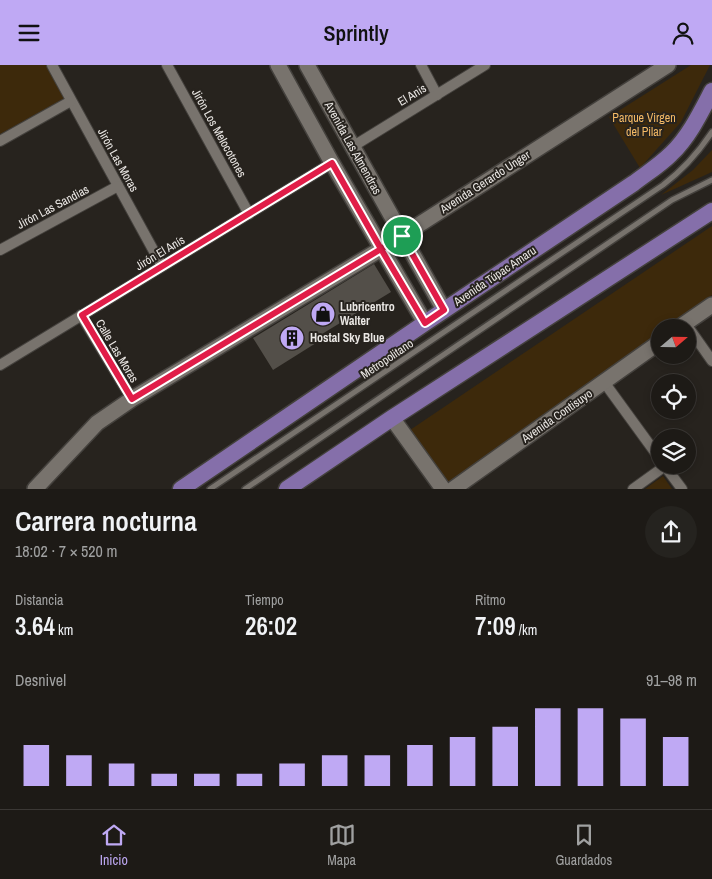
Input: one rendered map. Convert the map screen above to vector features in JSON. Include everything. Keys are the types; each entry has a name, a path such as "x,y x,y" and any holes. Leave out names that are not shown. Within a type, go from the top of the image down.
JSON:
{"main road":[{"name":"Avenida Túpac Amaru","path":"181,489 634,183 672,153 683,140 712,91"},
{"path":"287,489 392,418 712,211"}],"street":[{"name":"Jirón Las Moras","path":"52,65 162,266"},
{"name":"Jirón Los Melocotones","path":"166,65 249,214"},
{"name":"Avenida Las Almendras","path":"278,65 332,163 425,323"},
{"name":"Avenida Las Almendras","path":"307,65 444,310"},
{"path":"421,65 437,95"},
{"name":"El Anis","path":"352,147 485,65"},
{"name":"Avenida Gerardo Unger","path":"35,489 97,423 132,399 402,236 668,65"},
{"path":"0,141 71,101"},
{"name":"Jirón El Anís","path":"0,365 332,163"},
{"name":"Jirón Las Sandias","path":"0,250 118,186"},
{"path":"693,319 712,305"},
{"name":"Calle Las Moras","path":"82,315 132,399"},
{"path":"696,342 712,361"},
{"name":"Avenida Contisuyo","path":"453,489 651,348"},
{"path":"604,382 651,447"},
{"path":"392,418 442,489"},
{"path":"633,489 653,474"},
{"path":"671,474 682,489"}],"lane":[{"name":"Metropolitano","path":"210,489 663,185 687,165 712,131"},
{"path":"245,489 672,200 712,180"}],"green space":[{"path":"0,65 47,65 65,98 0,134"},
{"name":"Parque Virgen del Pilar","path":"691,65 710,65 681,122 640,168 609,117"},
{"path":"712,150 712,172 661,195 693,170"},
{"path":"712,226 712,295 678,319 651,319 651,340 449,486 410,430"},
{"path":"663,476 672,489 645,489"}],"building":[{"path":"374,264 391,292 322,334 324,338 273,370 253,338"}],"place":[{"name":"Lubricentro Walter","path":"323,314"},
{"name":"Hostal Sky Blue","path":"292,338"}],"route":[{"path":"402,236 381,249 332,163 82,315 132,399 381,249 425,323 444,310 402,236"}]}
